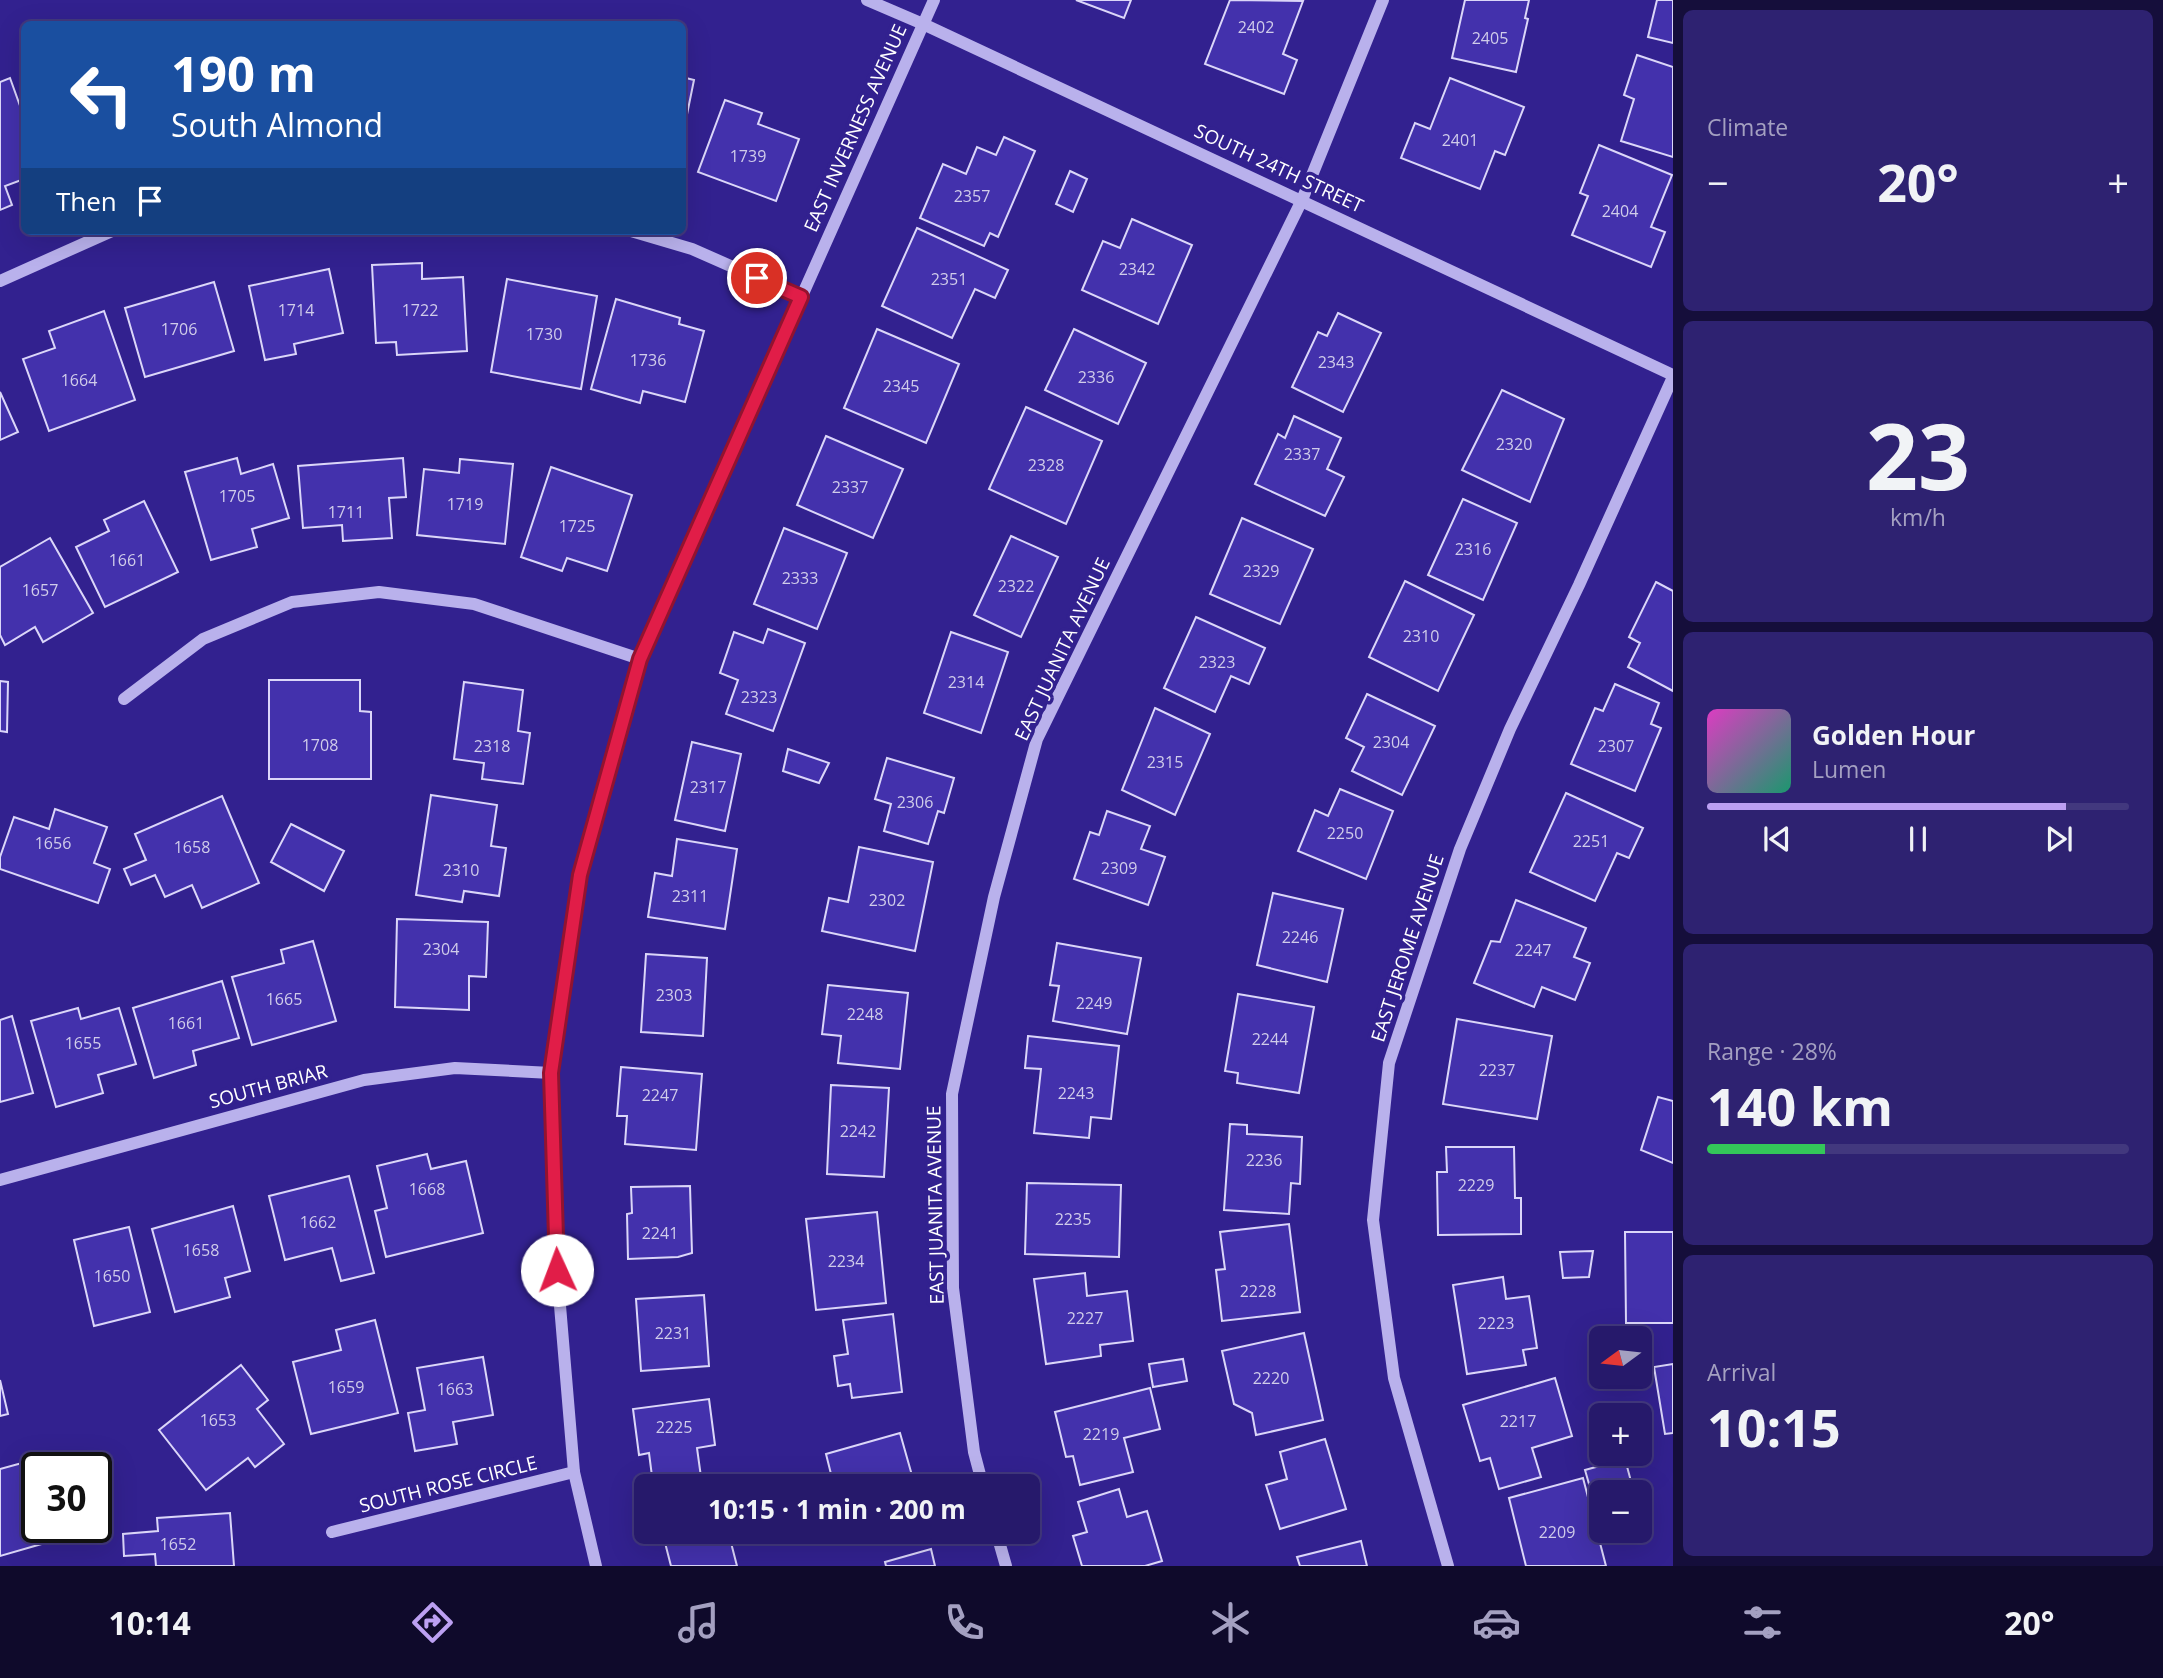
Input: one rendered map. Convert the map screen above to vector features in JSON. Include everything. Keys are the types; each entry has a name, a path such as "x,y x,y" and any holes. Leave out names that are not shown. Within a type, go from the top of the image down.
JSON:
{"street":[{"name":"SOUTH 24TH STREET","path":"867,0 923,23 1303,200 1673,376"},
{"name":"EAST INVERNESS AVENUE","path":"596,1566 574,1472 557,1270 551,1073 580,875 640,659 934,0"},
{"name":"EAST JUANITA AVENUE","path":"980,1474 974,1452 953,1289 952,1094 994,897 1037,738 1303,200 1383,0"},
{"path":"0,281 103,235"},
{"path":"645,235 692,249 801,297"},
{"name":"EAST JEROME AVENUE","path":"1447,1566 1394,1378 1373,1220 1389,1063 1460,849 1510,729 1579,585 1673,376"},
{"path":"124,699 203,639 292,602 379,592 474,604 640,659"},
{"name":"SOUTH BRIAR","path":"0,1180 364,1080 455,1068 551,1073"},
{"name":"SOUTH ROSE CIRCLE","path":"332,1532 574,1472"},
{"path":"1000,1544 1006,1566"}],"building":[{"path":"1076,0 1131,0 1124,18"},
{"path":"1230,0 1303,1 1283,54 1297,60 1284,94 1205,64"},
{"path":"1465,0 1529,0 1525,18 1528,19 1516,72 1452,58"},
{"path":"1657,0 1673,0 1673,43 1648,37"},
{"path":"1637,55 1673,67 1673,157 1621,141 1634,99 1624,95"},
{"path":"10,78 21,109 21,180 5,186 12,205 0,210 0,82"},
{"path":"686,78 694,80 686,119"},
{"path":"1450,78 1524,107 1505,155 1495,151 1480,189 1401,158 1415,123 1430,129"},
{"path":"725,100 762,113 758,124 799,139 776,201 698,172"},
{"path":"1004,137 1035,151 998,237 990,233 984,246 920,218 943,164 966,174 977,147 996,155"},
{"path":"1599,145 1672,175 1651,227 1665,232 1651,267 1572,235 1588,196 1580,193"},
{"path":"1070,171 1087,179 1073,212 1056,204"},
{"path":"1132,219 1192,245 1158,324 1082,290 1103,241 1120,248"},
{"path":"917,228 1008,270 995,298 975,289 952,338 882,306"},
{"path":"422,263 422,279 463,277 467,351 397,355 396,342 376,343 372,265"},
{"path":"329,269 343,333 294,344 296,354 265,360 249,286"},
{"path":"507,279 597,296 581,389 491,372"},
{"path":"214,282 234,351 145,377 125,308"},
{"path":"616,299 680,318 679,324 704,331 685,402 643,391 640,403 591,389"},
{"path":"104,311 135,400 49,431 23,359 55,348 49,331"},
{"path":"1338,313 1381,333 1343,412 1292,387 1318,332 1327,336"},
{"path":"877,329 959,364 926,443 844,408"},
{"path":"1074,329 1146,363 1118,424 1045,390"},
{"path":"1502,390 1564,419 1530,502 1462,470"},
{"path":"0,392 18,432 0,440"},
{"path":"1026,407 1102,441 1066,524 989,489"},
{"path":"1294,416 1341,438 1327,469 1344,477 1325,516 1255,484 1278,434 1285,438"},
{"path":"826,436 903,469 873,538 797,505"},
{"path":"237,458 241,474 273,464 289,518 252,529 257,547 211,560 185,472"},
{"path":"403,458 406,497 389,498 392,538 343,541 342,525 303,528 298,466"},
{"path":"460,459 513,464 505,544 417,535 424,469 459,473"},
{"path":"551,467 632,495 607,571 567,558 562,571 521,557"},
{"path":"1463,499 1517,523 1483,600 1428,575"},
{"path":"144,501 178,572 105,607 76,547 109,531 104,520"},
{"path":"1242,518 1313,549 1280,624 1210,594"},
{"path":"784,528 847,553 817,629 754,604"},
{"path":"1011,536 1058,557 1021,637 974,615"},
{"path":"50,538 93,613 43,642 35,627 5,645 0,635 0,567"},
{"path":"1405,581 1474,615 1438,691 1369,657"},
{"path":"1656,582 1673,591 1673,691 1628,667 1640,643 1629,637"},
{"path":"1196,617 1265,648 1249,684 1231,676 1215,712 1164,688"},
{"path":"768,629 805,643 773,731 726,714 738,680 720,673 734,632 763,643"},
{"path":"951,632 1008,652 981,733 924,713"},
{"path":"269,680 360,680 360,711 371,712 371,779 269,779"},
{"path":"0,681 8,682 7,732 0,731"},
{"path":"464,682 523,690 518,731 530,733 523,784 482,779 484,763 454,759"},
{"path":"1615,684 1659,703 1651,724 1661,728 1635,791 1571,764 1595,708 1603,711"},
{"path":"1367,694 1435,726 1402,795 1352,771 1364,747 1346,738"},
{"path":"1155,708 1210,734 1175,815 1122,790"},
{"path":"692,742 741,754 725,831 675,820"},
{"path":"788,749 829,763 819,783 783,771"},
{"path":"887,758 954,778 944,813 938,811 928,844 884,831 891,804 875,799"},
{"path":"1340,789 1393,811 1366,879 1298,851 1315,810 1328,816"},
{"path":"1566,793 1643,828 1629,858 1617,853 1595,901 1530,872"},
{"path":"431,795 497,805 491,846 506,848 499,896 464,891 462,902 416,895"},
{"path":"222,796 259,883 202,908 192,885 165,897 155,875 131,885 124,869 146,860 135,834"},
{"path":"55,809 107,827 94,863 110,869 98,903 0,869 0,857 14,817 49,829"},
{"path":"1107,811 1150,826 1141,849 1165,857 1148,905 1074,879 1090,832 1099,835"},
{"path":"291,824 344,851 324,891 271,862"},
{"path":"677,839 737,849 725,929 648,917 655,873 672,876"},
{"path":"859,847 933,862 915,951 822,931 829,898 848,902"},
{"path":"1273,893 1343,909 1327,982 1257,965"},
{"path":"1516,900 1586,928 1574,957 1590,963 1575,1000 1542,987 1534,1007 1474,983 1491,941 1500,942"},
{"path":"397,919 488,922 486,977 469,976 469,1010 395,1007"},
{"path":"313,941 336,1021 252,1045 232,977 284,963 281,950"},
{"path":"1057,943 1141,958 1127,1034 1053,1021 1059,986 1050,985"},
{"path":"646,954 707,958 703,1036 641,1032"},
{"path":"222,981 239,1038 193,1051 196,1065 154,1078 133,1008"},
{"path":"828,985 908,993 900,1069 838,1063 841,1036 822,1034"},
{"path":"1238,994 1314,1007 1299,1093 1237,1083 1238,1073 1225,1071"},
{"path":"78,1008 81,1019 119,1008 136,1064 98,1075 103,1093 56,1107 31,1021"},
{"path":"12,1016 33,1093 0,1102 0,1020"},
{"path":"1457,1019 1552,1036 1537,1119 1443,1104"},
{"path":"1028,1036 1119,1046 1111,1119 1091,1117 1089,1138 1034,1133 1041,1069 1025,1068"},
{"path":"621,1067 702,1074 696,1150 625,1144 627,1116 617,1116"},
{"path":"831,1085 889,1088 884,1177 827,1174"},
{"path":"1658,1097 1673,1101 1673,1163 1641,1150"},
{"path":"1230,1124 1247,1125 1247,1134 1302,1137 1300,1184 1291,1183 1289,1214 1224,1210"},
{"path":"1446,1147 1514,1147 1515,1198 1521,1198 1521,1234 1438,1235 1437,1172 1447,1172"},
{"path":"427,1154 431,1169 466,1161 483,1233 386,1257 375,1211 387,1208 377,1166"},
{"path":"349,1176 374,1273 341,1281 332,1248 285,1260 269,1196"},
{"path":"1027,1183 1121,1185 1119,1257 1025,1254"},
{"path":"690,1186 692,1253 678,1257 628,1259 627,1214 632,1213 631,1187"},
{"path":"233,1206 250,1271 225,1278 230,1297 175,1312 152,1229"},
{"path":"877,1212 886,1303 816,1310 806,1219"},
{"path":"1289,1224 1300,1312 1222,1321 1216,1270 1225,1269 1220,1232"},
{"path":"129,1227 150,1312 94,1326 74,1240"},
{"path":"1625,1232 1673,1232 1673,1323 1626,1323"},
{"path":"1593,1251 1589,1277 1563,1278 1560,1252"},
{"path":"1085,1273 1087,1296 1127,1291 1133,1341 1100,1345 1101,1356 1046,1364 1034,1279"},
{"path":"1503,1277 1506,1299 1529,1296 1537,1348 1523,1350 1526,1365 1467,1374 1453,1285"},
{"path":"704,1295 709,1366 641,1371 636,1299"},
{"path":"893,1314 902,1392 852,1398 850,1384 838,1386 834,1356 848,1354 843,1320"},
{"path":"375,1320 398,1413 311,1434 293,1362 341,1350 336,1330"},
{"path":"1304,1333 1323,1420 1256,1435 1252,1413 1234,1404 1222,1351"},
{"path":"483,1357 493,1415 453,1422 457,1444 415,1451 408,1413 425,1410 417,1368"},
{"path":"1183,1359 1187,1381 1153,1387 1149,1364"},
{"path":"1673,1364 1673,1433 1665,1434 1654,1367"},
{"path":"241,1365 268,1400 257,1409 284,1444 255,1467 248,1458 206,1490 159,1430"},
{"path":"1555,1378 1572,1436 1532,1448 1541,1477 1499,1489 1490,1458 1480,1461 1463,1405"},
{"path":"0,1380 8,1414 0,1416"},
{"path":"1150,1388 1160,1429 1124,1438 1133,1472 1080,1485 1073,1456 1066,1457 1055,1412"},
{"path":"709,1399 715,1445 697,1448 701,1474 652,1474 649,1453 639,1455 633,1409"},
{"path":"900,1433 912,1474 831,1474 826,1454"},
{"path":"1325,1439 1346,1509 1280,1529 1266,1485 1287,1479 1280,1452"},
{"path":"21,1463 21,1543 45,1543 0,1556 0,1469"},
{"path":"1600,1466 1627,1466 1631,1480 1589,1480 1589,1484 1585,1470"},
{"path":"1583,1478 1589,1501 1589,1543 1600,1543 1606,1566 1526,1566 1509,1498"},
{"path":"1119,1489 1127,1517 1147,1511 1162,1561 1145,1566 1082,1566 1073,1536 1087,1532 1078,1502"},
{"path":"230,1513 234,1566 156,1566 155,1554 124,1556 123,1534 158,1531 157,1518"},
{"path":"1361,1541 1367,1566 1300,1566 1297,1557"},
{"path":"665,1544 731,1544 737,1566 671,1566"},
{"path":"931,1549 935,1566 886,1566 885,1562"}],"route":[{"path":"557,1270 551,1073 580,875 640,659 801,297 757,278"}]}
